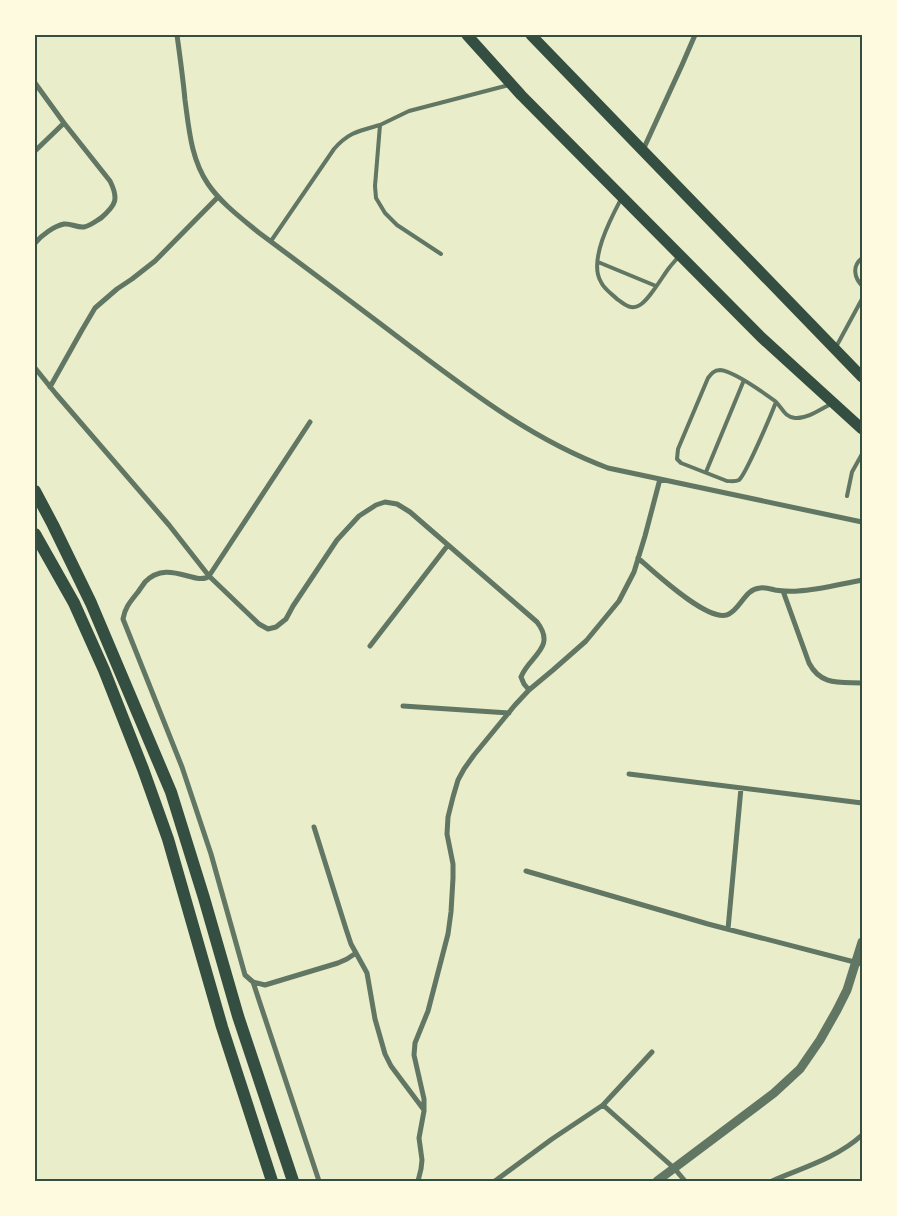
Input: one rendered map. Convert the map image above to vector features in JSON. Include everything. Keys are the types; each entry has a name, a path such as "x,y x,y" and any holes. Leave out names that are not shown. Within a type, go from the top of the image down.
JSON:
{"highway":[{"path":"35,491 91,603 170,792 204,898 238,1016 293,1181"},
{"path":"35,534 74,603 104,670 143,769 168,839 222,1027 272,1181"}],"main road":[{"path":"467,35 622,197 761,337 862,429"},
{"path":"531,35 862,377"}],"street":[{"path":"177,35 191,145 198,165 208,184 218,197 271,241 462,385 527,428 583,459 608,468 862,522"},
{"path":"643,150 695,35"},
{"path":"35,83 110,181 114,189 115,198 111,209 95,223 83,227 65,224 51,230 35,243"},
{"path":"35,151 64,123"},
{"path":"50,387 95,308 155,261 218,197"},
{"path":"35,368 169,525 209,576 259,624 268,629 276,627 286,619 337,540 359,516 376,505 385,502 397,504 410,512 541,627 544,635 543,647 523,672 521,678 529,690"},
{"path":"310,422 209,576 206,579 199,579 174,572 166,572 153,577 146,581 124,610 123,619 182,767 211,854 245,975 253,982 264,985 338,963 356,953"},
{"path":"418,1181 422,1160 419,1138 424,1111 424,1099 414,1055 415,1043 428,1011 448,934 453,864 448,834 448,817 458,780 487,738 508,713 529,690 586,641 619,601 634,572 660,479"},
{"path":"370,646 448,545"},
{"path":"638,558 699,607 721,616 728,615 755,589 798,591 862,580"},
{"path":"783,591 809,663 818,676 827,680 862,683"},
{"path":"403,706 508,713"},
{"path":"629,774 862,803"},
{"path":"728,929 741,788"},
{"path":"314,828 351,944 367,973 375,1019 385,1054 391,1066 424,1111"},
{"path":"526,871 728,929 859,964"},
{"path":"657,1181 774,1093 800,1070 820,1040 847,990 859,964 862,942"},
{"path":"253,982 319,1181"},
{"path":"495,1181 552,1139 603,1105 652,1052"},
{"path":"603,1105 674,1168 685,1181"},
{"path":"772,1181 828,1157 847,1147 862,1135"}],"lane":[{"path":"271,241 334,149 344,138 380,125 409,111 512,84"},
{"path":"380,125 374,186 376,198 385,213 397,225 441,254"},
{"path":"622,197 605,230 598,262 598,274 608,291 624,305 637,307 645,300 680,255"},
{"path":"862,258 859,260 855,274 862,286"},
{"path":"598,262 656,286"},
{"path":"835,349 862,299"},
{"path":"776,402 744,473 738,480 728,481 681,463 677,459 678,449 711,374 715,371 721,370 744,380 776,402 787,416 793,418 806,416 833,403"},
{"path":"706,472 744,380"},
{"path":"847,496 852,472 862,454"}]}
